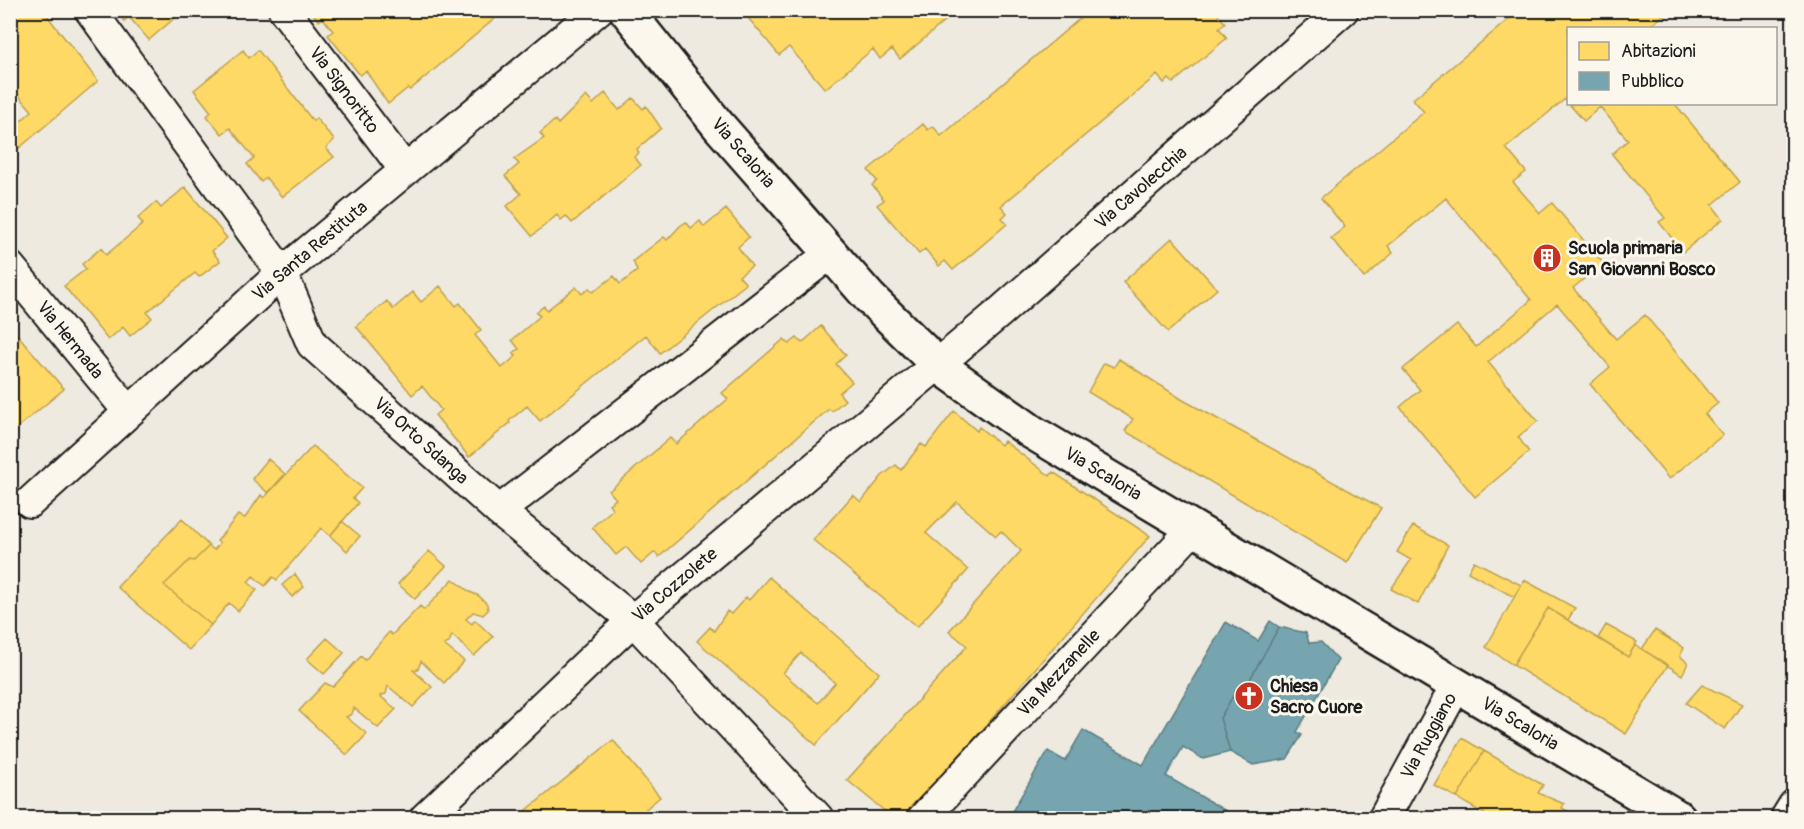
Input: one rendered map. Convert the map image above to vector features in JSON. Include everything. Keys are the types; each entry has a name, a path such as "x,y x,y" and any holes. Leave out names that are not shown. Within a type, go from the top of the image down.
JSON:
{"main road":[{"name":"Via Scaloria","path":"626,10 718,125 869,297 938,365 1032,432 1679,819"}],"street":[{"name":"Via Orto Sdanga","path":"90,10 282,273 312,344 499,511 633,620 818,819"},
{"name":"Via Signoritto","path":"284,10 405,171"},
{"name":"Via Santa Restituta","path":"30,502 282,273 598,10"},
{"name":"Via Cavolecchia","path":"938,365 1343,10"},
{"path":"499,511 831,253"},
{"name":"Via Hermada","path":"10,267 129,412"},
{"name":"Via Cozzolete","path":"425,819 633,620 938,365"},
{"name":"Via Mezzanelle","path":"923,819 1194,528"},
{"name":"Via Ruggiano","path":"1384,819 1456,686"},
{"path":"1786,819 1794,805"}],"building: Abitazioni":[{"path":"10,10 39,10 43,15 45,13 98,81 10,156 10,121 15,126 32,111 15,91 10,94"},
{"path":"115,10 184,10 149,40 129,17 124,21"},
{"path":"310,10 505,10 410,90 408,88 388,104 366,71 360,75 328,35 333,31 323,18 319,21"},
{"path":"747,10 958,10 900,59 892,49 880,59 873,49 825,89 789,47 779,55 744,13"},
{"path":"1090,10 1214,10 1225,23 1219,28 1227,38 1173,83 1169,79 1164,83 1157,75 1001,206 1007,213 1002,218 1007,224 953,270 945,261 939,266 925,249 919,254 877,205 884,200 872,185 877,181 868,170 923,124 928,130 933,126 941,136"},
{"name":"Scuola primaria San Giovanni Bosco","path":"1520,10 1670,10 1649,27 1567,27 1567,102 1565,99 1506,148 1526,172 1513,182 1540,213 1552,203 1603,263 1573,288 1616,339 1645,315 1718,403 1705,414 1723,435 1669,479 1590,384 1610,367 1557,304 1488,362 1538,421 1518,437 1529,452 1475,497 1400,407 1420,390 1403,369 1457,325 1476,347 1531,300 1446,198 1388,246 1393,253 1364,278 1331,238 1345,227 1321,198 1424,112 1413,99"},
{"path":"243,50 249,58 258,50 313,121 316,118 334,140 326,148 334,157 282,197 266,178 261,182 247,164 254,158 230,128 222,134 207,116 211,112 194,90"},
{"path":"605,93 619,110 633,98 643,109 646,106 661,128 637,149 639,153 634,157 641,165 572,223 566,216 561,220 557,215 532,236 507,206 521,194 505,176 519,164 514,159 544,138 540,133 555,120 558,124 586,96 593,104"},
{"name":"Scuola primaria San Giovanni Bosco","path":"1570,105 1676,105 1740,182 1712,205 1723,219 1683,252 1659,222 1665,218 1612,154 1628,140 1600,107 1584,121"},
{"path":"185,187 227,238 212,251 220,261 199,277 195,273 147,312 152,318 130,336 123,327 108,340 64,286 86,269 82,264 101,248 106,255 143,224 138,218 156,202 161,208"},
{"path":"726,209 749,237 738,247 752,266 739,276 746,284 660,353 646,335 540,421 527,406 469,457 435,415 441,410 422,386 412,395 356,326 387,301 393,309 413,292 421,302 440,286 456,306 460,303 481,330 475,335 502,368 516,356 513,353 519,349 512,340 540,316 536,312 544,306 547,310 576,287 582,294 589,288 593,292 614,276 620,284 637,271 633,261 664,237 667,240 686,222 691,228 700,221 704,227"},
{"path":"1172,238 1217,289 1168,332 1123,282"},
{"path":"10,326 64,389 10,434"},
{"path":"821,326 846,355 836,364 852,382 839,393 845,400 832,411 829,409 659,557 655,552 641,564 626,547 616,555 592,527 613,509 609,504 616,499 609,491 670,438 676,444 728,399 722,393 784,339 789,344 797,338 802,343"},
{"path":"1119,359 1183,400 1381,508 1347,563 1125,431 1133,419 1088,392 1104,363 1114,367"},
{"path":"954,411 977,431 979,427 1001,445 1004,441 1050,476 1053,472 1150,536 906,818 893,818 847,780 967,646 949,631 1021,551 1001,531 996,536 957,502 926,533 968,570 917,627 813,540 853,495 861,502 882,476 896,465 901,470 921,444 926,447"},
{"path":"313,446 362,488 353,498 358,503 330,536 321,528 277,580 273,577 265,586 253,576 248,582 257,590 238,611 229,603 211,625 164,585 190,560 194,561 209,546 214,550 220,543 217,541 238,515 245,518 261,495 264,498"},
{"path":"268,459 285,474 268,493 252,479"},
{"path":"182,519 209,546 194,561 190,560 164,585 211,625 189,650 117,587"},
{"path":"342,521 360,536 347,551 330,536"},
{"path":"1413,526 1448,545 1418,604 1391,589 1411,560 1397,552"},
{"path":"429,551 446,566 415,599 398,584"},
{"path":"1474,561 1521,585 1514,597 1468,572"},
{"path":"295,574 304,587 292,597 282,585"},
{"path":"769,577 879,673 816,745 697,641 710,627 714,631 727,611 731,614 746,597 749,600","holes":["801,653 835,683 818,703 783,673"]},
{"path":"453,579 487,604 488,610 483,615 473,612 466,619 472,624 475,620 493,637 474,656 452,635 449,643 444,645 464,661 444,683 421,661 418,669 413,670 432,687 413,707 388,686 386,694 380,696 396,709 378,728 354,708 352,714 346,717 367,734 347,755 299,711 325,683 333,687 361,656 365,660 389,632 392,635 420,606 424,610"},
{"path":"1524,580 1575,608 1568,620 1548,608 1513,665 1486,647"},
{"path":"1548,608 1628,657 1635,645 1668,665 1626,734 1513,665"},
{"path":"1606,625 1637,642 1628,657 1598,638"},
{"path":"1655,630 1684,648 1680,656 1688,663 1682,675 1642,649"},
{"path":"327,638 344,653 324,674 307,659"},
{"path":"1702,685 1742,704 1725,729 1686,703"},
{"path":"1462,738 1484,751 1457,798 1434,785"},
{"path":"613,740 660,797 635,818 517,818"},
{"path":"1484,751 1543,785 1538,793 1564,804 1562,808 1580,818 1527,818 1521,815 1519,818 1491,818 1457,798"}],"building: Pubblico":[{"path":"1270,621 1279,627 1239,699 1233,696 1220,718 1230,752 1203,759 1183,747 1166,776 1238,818 1008,818 1048,751 1065,761 1083,730 1143,765 1226,622 1258,641"},
{"path":"1279,627 1306,633 1309,643 1321,642 1338,660 1297,732 1302,735 1287,759 1253,765 1230,752 1220,718 1233,696 1239,699"}],"place":[{"name":"Scuola primaria San Giovanni Bosco","path":"1547,258"},
{"name":"Chiesa Sacro Cuore","path":"1249,696"}]}
